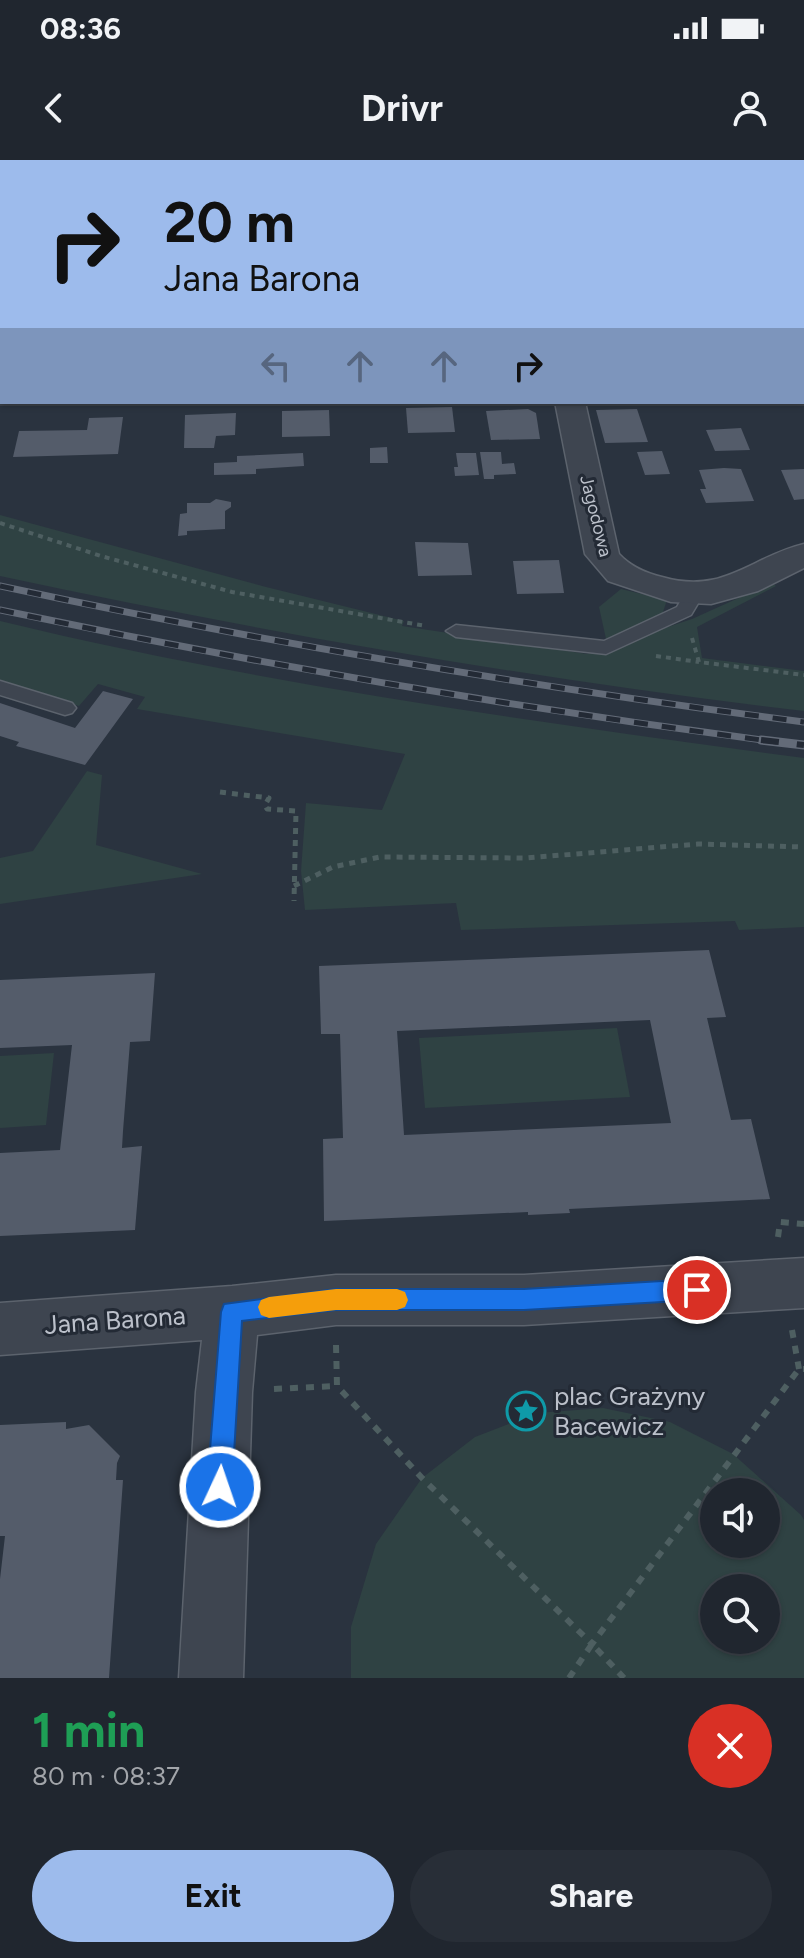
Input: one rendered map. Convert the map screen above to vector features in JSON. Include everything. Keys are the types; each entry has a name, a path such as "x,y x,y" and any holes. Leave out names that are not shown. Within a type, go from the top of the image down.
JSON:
{"street":[{"name":"Jagodowa","path":"570,404 602,554 610,568 688,603 731,590 804,554"},
{"name":"Jana Barona","path":"0,1329 232,1312 336,1300 524,1300 804,1283"},
{"path":"211,1678 224,1392 232,1312"}],"lane":[{"path":"456,631 606,648 688,603"},
{"path":"0,688 65,708"}],"path":[{"path":"0,523 101,556 232,592 456,631"},
{"path":"688,603 699,662 804,675"},
{"path":"220,792 269,798 265,805 267,809 296,811 294,901"},
{"path":"294,886 333,867 380,857 526,858 698,844 804,847"},
{"path":"569,1678 733,1454 799,1369 804,1369"},
{"path":"224,1392 337,1386 422,1478 624,1678"}],"shaded area":[{"path":"0,515 404,621 402,626 587,654 692,619 772,583 776,586 697,627 702,658 804,671 804,711 400,653 200,617 0,576"},
{"path":"621,589 667,600 662,615 606,639 599,607"},
{"path":"0,621 300,683 501,716 804,758 804,927 739,930 735,921 461,930 456,903 305,910 301,871 306,803 382,810 405,754 137,709 145,697 98,684 79,706 0,681"},
{"path":"87,771 102,775 96,845 202,874 0,904 0,858 33,851"},
{"path":"617,1028 630,1097 425,1108 419,1038"},
{"path":"54,1053 46,1125 0,1128 0,1056"},
{"path":"603,1408 670,1422 733,1454 760,1478 700,1478 700,1558 780,1558 780,1496 801,1515 804,1520 804,1678 351,1678 351,1627 376,1544 422,1478 475,1437 537,1413"}],"building":[{"path":"452,407 455,432 408,433 406,408"},
{"path":"528,409 536,413 540,439 491,440 486,411"},
{"path":"637,409 648,442 605,443 596,410"},
{"path":"329,410 330,436 282,437 282,411"},
{"path":"236,413 235,435 216,436 214,448 184,448 185,415"},
{"path":"123,417 118,454 13,457 19,431 87,430 89,418"},
{"path":"741,428 750,450 715,451 706,430"},
{"path":"387,447 388,463 370,463 370,448"},
{"path":"662,451 670,474 645,475 637,452"},
{"path":"480,452 501,452 502,464 514,463 516,474 494,475 494,479 484,479"},
{"path":"303,453 304,466 256,469 256,474 214,475 214,463 237,462 237,456"},
{"path":"456,453 476,453 479,475 455,476 454,467 458,467"},
{"path":"741,469 754,501 706,503 700,489 706,489 699,470"},
{"path":"804,469 804,499 794,500 781,470"},
{"path":"216,499 231,502 231,507 225,511 225,529 187,531 187,535 178,536 180,514 187,513 187,503 210,503"},
{"path":"415,542 468,543 472,575 418,576"},
{"path":"559,560 564,593 517,594 513,561"},
{"path":"103,691 133,699 85,765 16,746 19,742 0,736 0,703 75,728"},
{"path":"709,950 726,1017 707,1018 731,1120 751,1119 770,1199 569,1209 570,1213 324,1221 323,1139 343,1138 340,1034 321,1034 319,966","holes":["650,1020 671,1123 404,1135 397,1031"]},
{"path":"155,973 150,1041 130,1042 123,1131 122,1148 142,1146 135,1230 0,1236 0,1153 60,1150 72,1045 0,1048 0,980"},
{"path":"66,1422 66,1429 89,1425 120,1456 116,1480 123,1480 109,1678 0,1678 0,1579 5,1536 0,1536 0,1425"}],"railway":[{"path":"0,586 400,662 804,722"},
{"path":"0,610 387,684 771,741"},
{"path":"761,740 771,741"},
{"path":"771,741 804,745"},
{"path":"771,741 777,742"}],"slow traffic":[{"path":"269,1307 336,1300 397,1300"}],"place":[{"name":"plac Grażyny Bacewicz","path":"526,1411"}],"route":[{"path":"220,1487 224,1392 232,1312 336,1300 524,1300 697,1290"}]}
